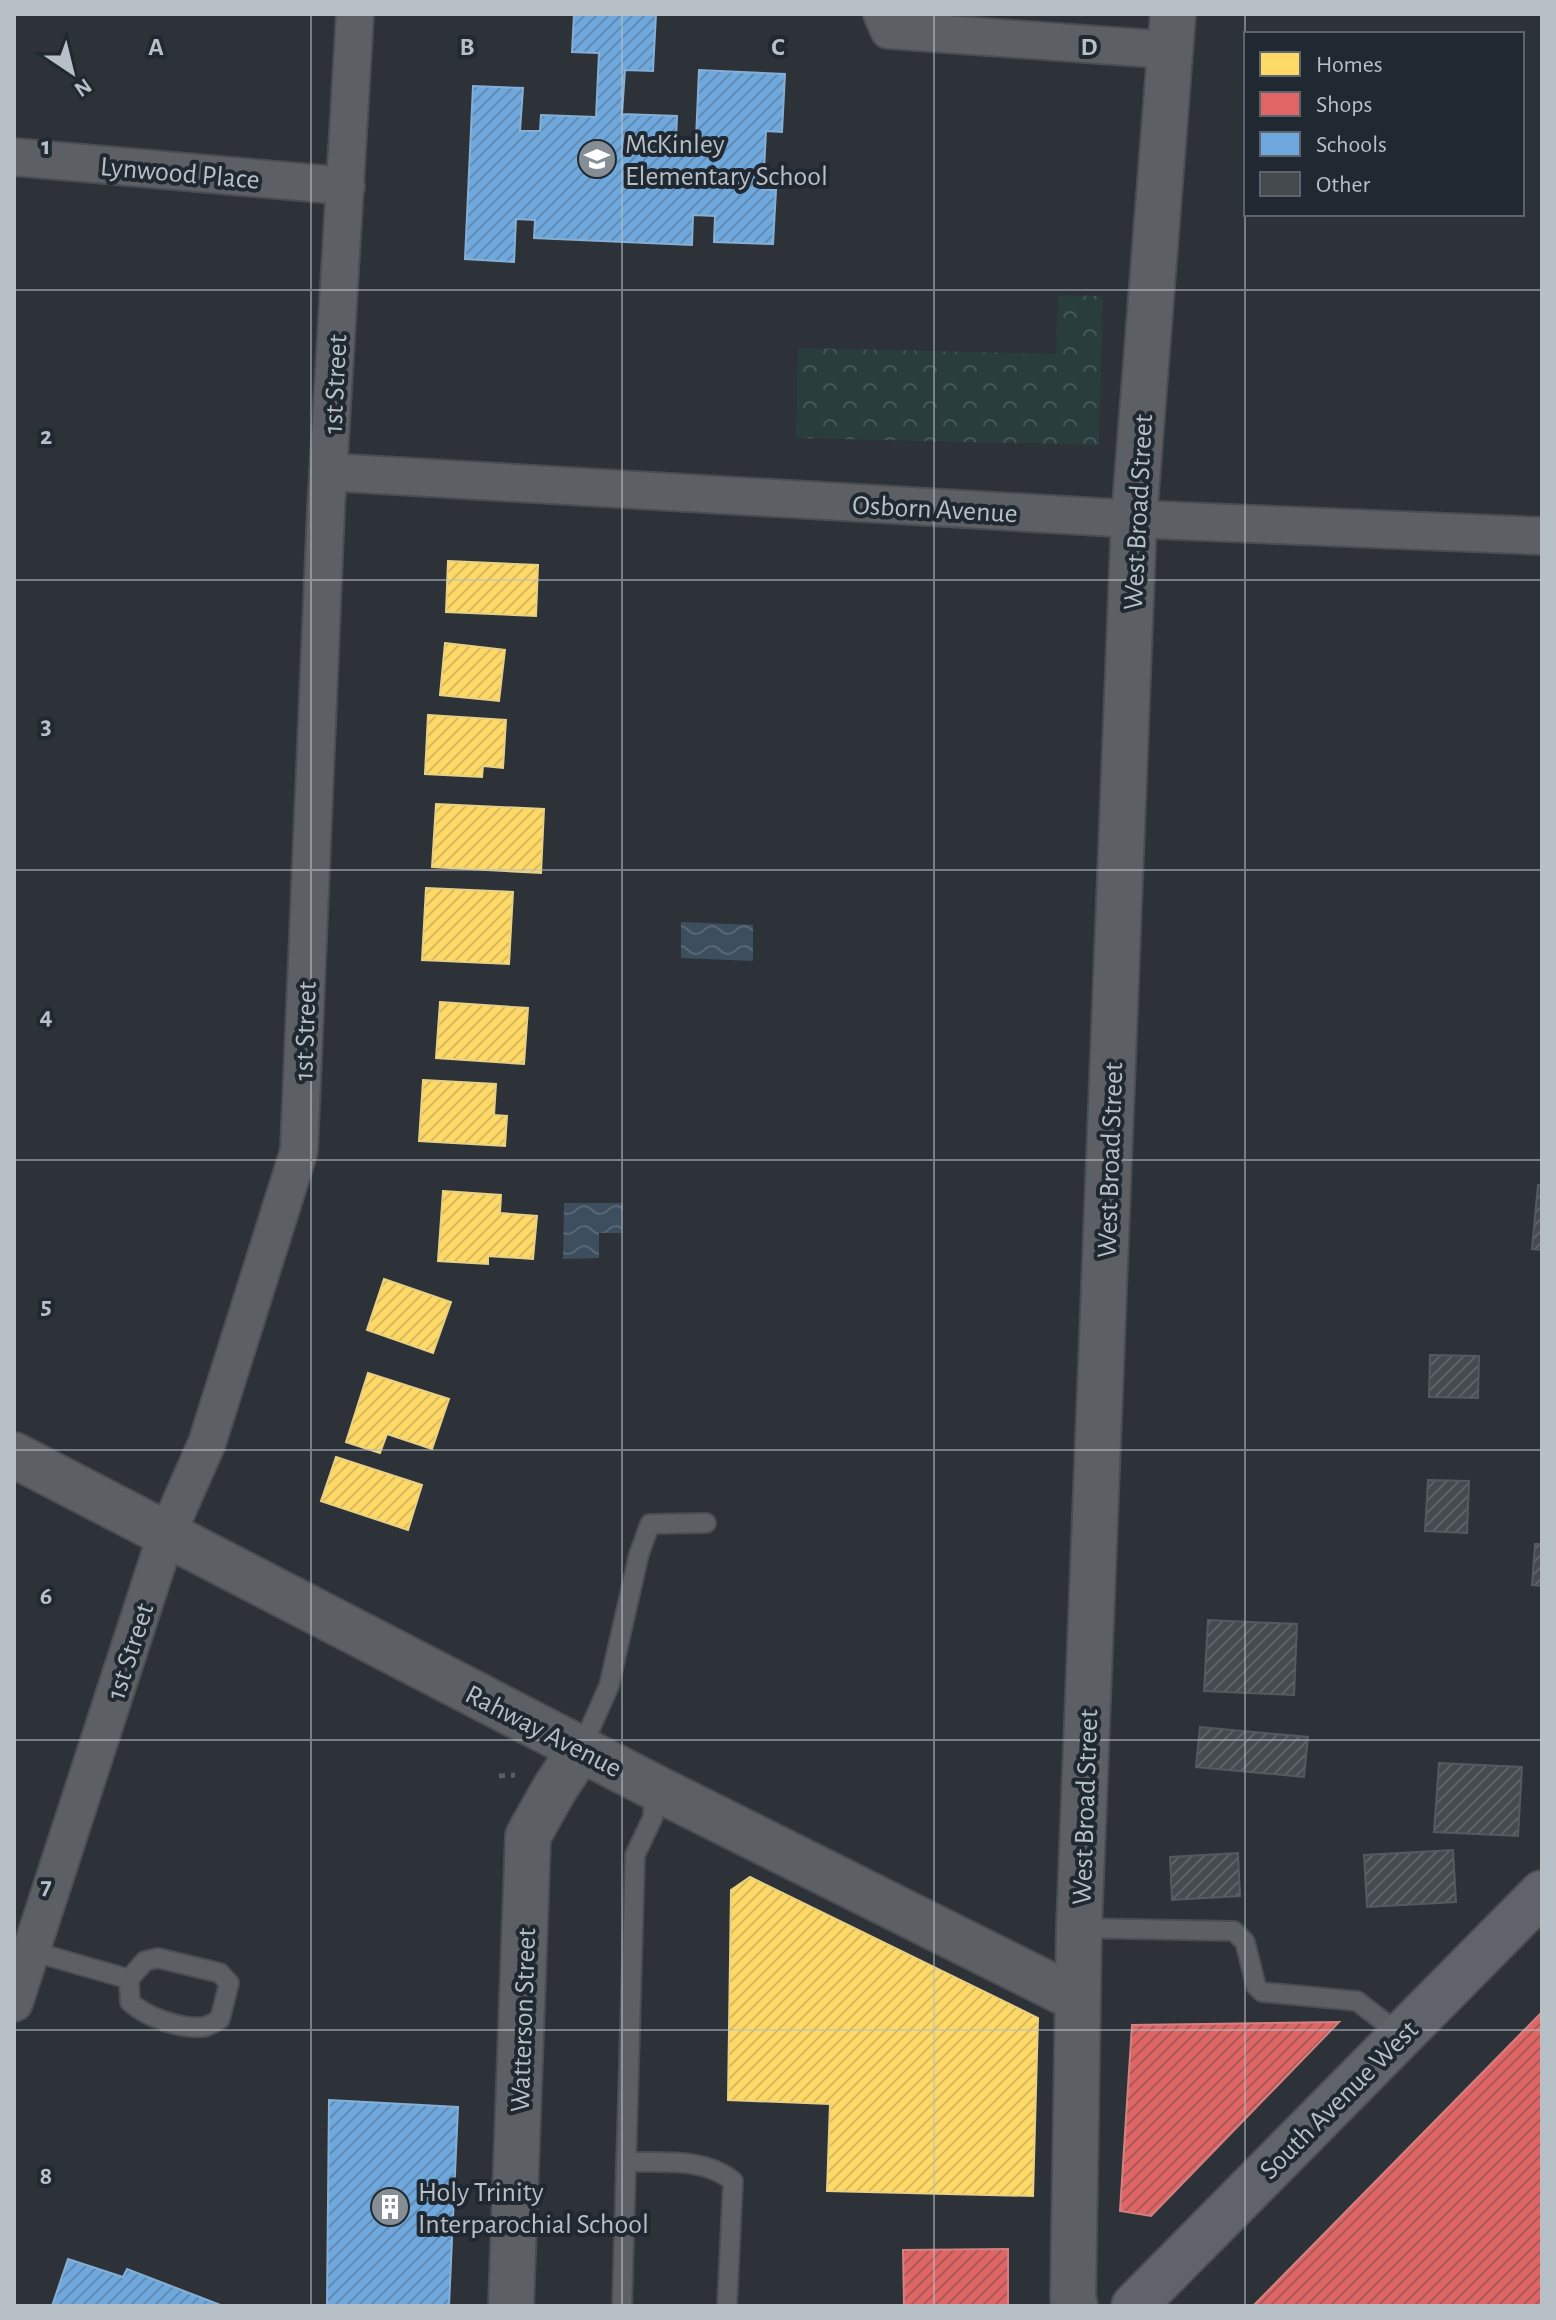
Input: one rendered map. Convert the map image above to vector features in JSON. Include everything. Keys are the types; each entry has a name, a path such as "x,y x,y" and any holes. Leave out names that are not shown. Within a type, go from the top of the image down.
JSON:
{"main road":[{"name":"South Avenue West","path":"1138,2305 1542,1893"}],"street":[{"name":"1st Street","path":"14,2003 166,1536 207,1443 299,1151 328,472 355,14"},
{"path":"882,14 889,30 1171,32"},
{"name":"West Broad Street","path":"1075,2306 1079,1928 1134,519 1171,32"},
{"name":"Lynwood Place","path":"14,157 346,186"},
{"name":"Osborn Avenue","path":"328,472 1134,519 1542,536"},
{"name":"Rahway Avenue","path":"14,1455 654,1787 1077,1999"},
{"name":"Watterson Street","path":"511,2306 528,1836 581,1749"}],"lane":[{"path":"581,1749 609,1686 639,1554 650,1524 706,1523"},
{"path":"622,2306 635,1855 653,1817 654,1787"},
{"path":"1079,1928 1234,1931 1245,1942 1256,1986 1262,1992 1357,2001 1401,2035"},
{"path":"31,1951 129,1979"},
{"path":"158,1958 220,1973 229,1983 220,2019 204,2027 169,2023 141,2012 130,2002 129,1979 145,1961 158,1958"},
{"path":"626,2162 697,2164 720,2170 733,2181 727,2306"}],"green space":[{"path":"1058,295 1103,296 1099,445 796,438 798,348 1056,354"}],"water":[{"path":"681,922 753,925 753,961 681,958"},
{"path":"564,1203 623,1203 622,1233 599,1233 599,1258 563,1259"}],"building: Homes":[{"path":"448,561 538,565 536,616 446,612"},
{"path":"445,643 505,650 499,701 440,695"},
{"path":"428,715 506,720 503,768 483,766 482,777 425,774"},
{"path":"436,804 544,809 541,873 432,867"},
{"path":"426,888 513,892 509,964 422,960"},
{"path":"440,1002 528,1008 524,1064 436,1058"},
{"path":"423,1080 496,1084 494,1115 507,1116 505,1146 419,1141"},
{"path":"443,1191 501,1195 500,1213 537,1216 533,1259 488,1256 488,1264 438,1261"},
{"path":"384,1279 451,1302 433,1353 367,1330"},
{"path":"368,1373 449,1399 432,1449 387,1434 380,1453 346,1442"},
{"path":"336,1457 422,1485 408,1530 321,1501"},
{"path":"750,1877 1038,2018 1033,2196 827,2191 830,2104 728,2100 731,1890"}],"building: Shops":[{"path":"1542,2012 1542,2306 1253,2306"},
{"path":"1339,2022 1151,2216 1120,2211 1132,2025"},
{"path":"1008,2249 1008,2306 904,2306 903,2250"}],"building: Schools":[{"name":"McKinley Elementary School","path":"574,14 656,14 653,71 625,70 622,114 677,116 676,138 696,139 699,70 785,74 782,132 766,131 763,190 776,190 773,244 714,242 715,216 693,215 692,245 534,238 535,220 516,219 514,262 465,259 473,86 523,88 520,131 540,131 541,115 596,117 599,53 572,52"},
{"name":"Holy Trinity Interparochial School","path":"329,2100 458,2107 449,2306 327,2306"},
{"path":"68,2259 123,2277 127,2269 223,2306 52,2306"}],"building: Other":[{"path":"1538,1185 1542,1185 1542,1250 1532,1249"},
{"path":"1430,1355 1479,1356 1478,1398 1429,1397"},
{"path":"1428,1480 1469,1481 1467,1533 1425,1531"},
{"path":"1535,1544 1542,1544 1542,1586 1532,1585"},
{"path":"1208,1620 1297,1624 1294,1695 1204,1691"},
{"path":"1200,1727 1308,1737 1304,1777 1196,1767"},
{"path":"1439,1763 1522,1767 1518,1836 1434,1832"},
{"path":"1453,1850 1456,1902 1367,1907 1364,1855"},
{"path":"1238,1853 1240,1896 1172,1900 1170,1857"}],"place":[{"name":"McKinley Elementary School","path":"597,159"},
{"name":"Holy Trinity Interparochial School","path":"390,2207"}]}
